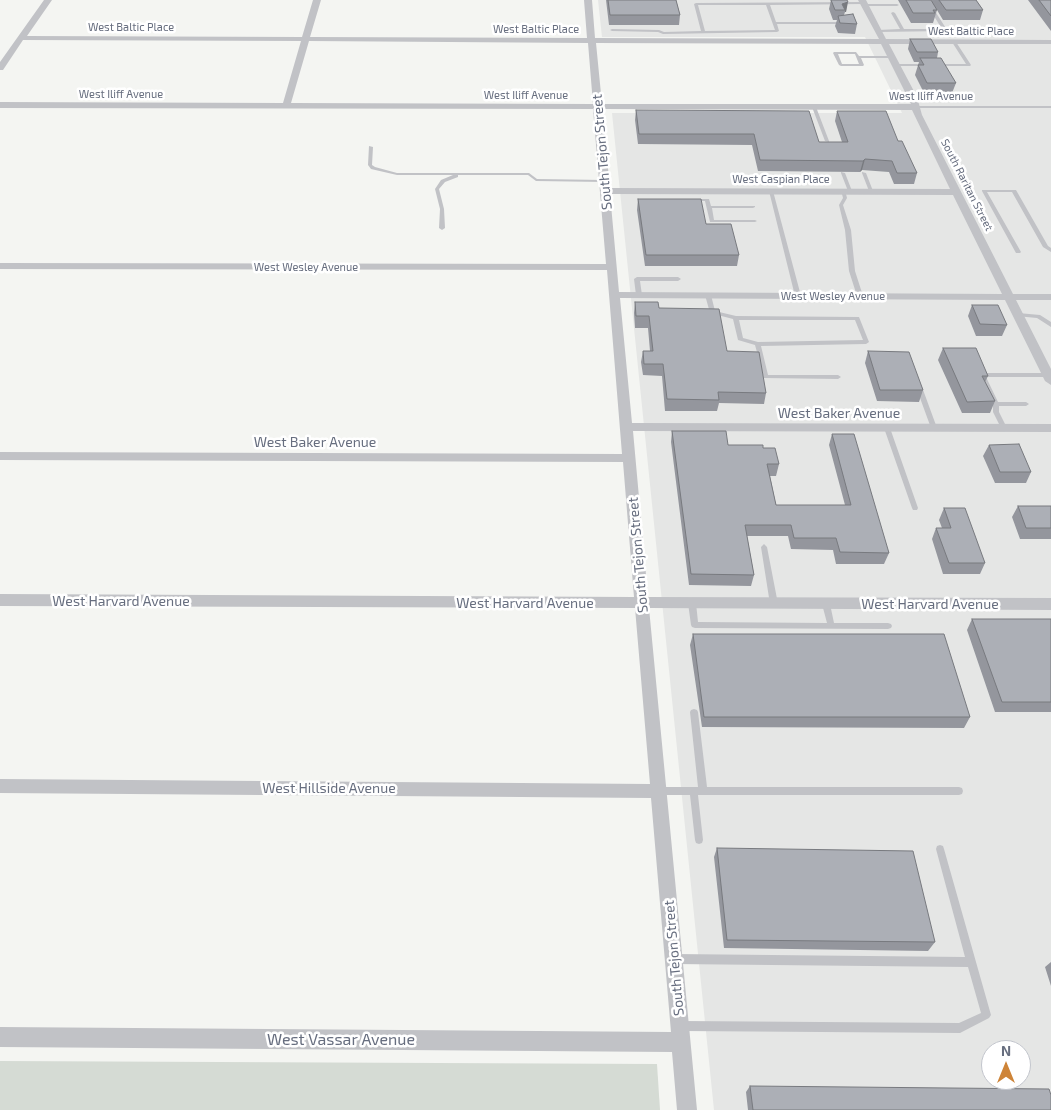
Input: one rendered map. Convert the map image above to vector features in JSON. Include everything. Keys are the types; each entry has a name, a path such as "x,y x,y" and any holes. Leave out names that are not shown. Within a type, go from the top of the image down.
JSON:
{"street":[{"path":"0,68 48,0"},
{"path":"286,106 318,0"},
{"name":"South Tejon Street","path":"588,0 687,1110"},
{"name":"South Raritan Street","path":"863,3 914,97 918,115 1050,378"},
{"name":"West Baltic Place","path":"21,38 1051,42"},
{"name":"West Iliff Avenue","path":"0,105 916,107"},
{"name":"West Caspian Place","path":"605,186 655,195 706,195 771,191 956,192"},
{"name":"West Wesley Avenue","path":"0,266 612,267"},
{"name":"West Wesley Avenue","path":"614,295 1051,297"},
{"name":"West Baker Avenue","path":"626,427 1051,428"},
{"name":"West Baker Avenue","path":"0,456 629,458"},
{"name":"West Harvard Avenue","path":"0,600 642,604 1051,604"},
{"name":"West Hillside Avenue","path":"0,786 659,791"},
{"name":"West Vassar Avenue","path":"0,1037 681,1034"}],"lane":[{"path":"876,0 879,5"},
{"path":"878,31 945,30 926,0"},
{"path":"703,31 696,2 768,4 824,2 897,5"},
{"path":"612,30 660,31 663,33 777,31 768,4"},
{"path":"893,12 902,30"},
{"path":"774,23 848,23 846,18"},
{"path":"858,57 862,65 841,65 836,53 856,53 858,57 894,61 969,65 954,42"},
{"path":"814,106 827,141"},
{"name":"West Iliff Avenue","path":"916,107 1051,107"},
{"name":"West Caspian Place","path":"371,147 370,165 373,168 397,174 529,174 536,180 605,186"},
{"path":"843,173 846,191 841,205 848,230 852,271 860,296"},
{"path":"864,173 871,191"},
{"path":"442,228 442,210 437,189 443,181 458,174"},
{"path":"771,191 798,296"},
{"path":"1018,252 984,191 1014,191 1046,247 1051,250"},
{"path":"690,200 706,195 712,221 755,222"},
{"path":"709,207 753,207"},
{"path":"639,295 637,279 678,279"},
{"path":"708,295 712,312"},
{"path":"703,312 712,312 736,318 857,318 866,342 758,344 740,339 736,318"},
{"path":"1018,315 1038,316 1051,326"},
{"path":"758,344 766,377 838,377"},
{"path":"1004,428 996,412 996,404 982,375 1050,378"},
{"path":"915,378 934,428"},
{"path":"996,404 1026,404"},
{"path":"887,428 914,508"},
{"path":"764,547 774,604"},
{"path":"692,604 695,625 888,626"},
{"path":"826,604 831,626"},
{"path":"694,712 703,791"},
{"path":"659,791 959,791"},
{"path":"694,791 699,840"},
{"path":"681,1034 960,1028 986,1015 940,849"},
{"path":"674,959 971,962"}],"shaded area":[{"path":"598,0 1051,0 1051,1110 714,1110 612,113 902,113 865,37 602,37"},
{"path":"0,1061 657,1064 660,1110 0,1110"}],"building":[{"path":"608,0 676,0 680,15 610,15"},
{"path":"831,0 847,0 848,2 842,4 845,10 835,10"},
{"path":"906,0 931,0 937,10 933,10 935,13 913,13"},
{"path":"939,0 976,0 983,10 946,10"},
{"path":"1039,0 1051,0 1051,16"},
{"path":"853,14 857,24 840,23 838,16"},
{"path":"910,39 931,39 938,52 917,52"},
{"path":"920,58 941,58 956,83 927,83 918,65 924,65"},
{"path":"636,110 809,111 819,142 848,142 837,111 886,111 898,141 902,141 917,173 897,173 892,161 865,159 863,161 760,160 754,134 639,134"},
{"path":"638,199 701,199 706,224 731,224 739,255 646,255"},
{"path":"635,302 658,302 659,308 719,309 727,351 759,352 766,393 718,392 719,400 667,399 663,364 644,364 643,351 653,351 649,316 636,316"},
{"path":"972,305 998,305 1007,325 980,324"},
{"path":"943,348 976,348 988,376 982,376 995,401 967,402"},
{"path":"868,351 909,352 923,390 880,390"},
{"path":"672,431 726,431 728,445 763,445 763,448 775,448 779,464 767,464 776,505 851,505 832,434 854,434 889,553 840,552 836,538 794,538 791,525 745,525 754,575 691,574"},
{"path":"1019,444 1031,472 1000,472 989,445"},
{"path":"1018,506 1051,506 1051,528 1026,528"},
{"path":"944,508 965,508 985,563 949,563 936,528 951,528"},
{"path":"972,619 1051,619 1051,702 1002,702"},
{"path":"693,634 944,634 970,717 704,717"},
{"path":"717,848 913,851 935,942 727,940"},
{"path":"750,1086 981,1088 981,1090 1049,1089 1051,1095 1051,1110 753,1110"}]}
